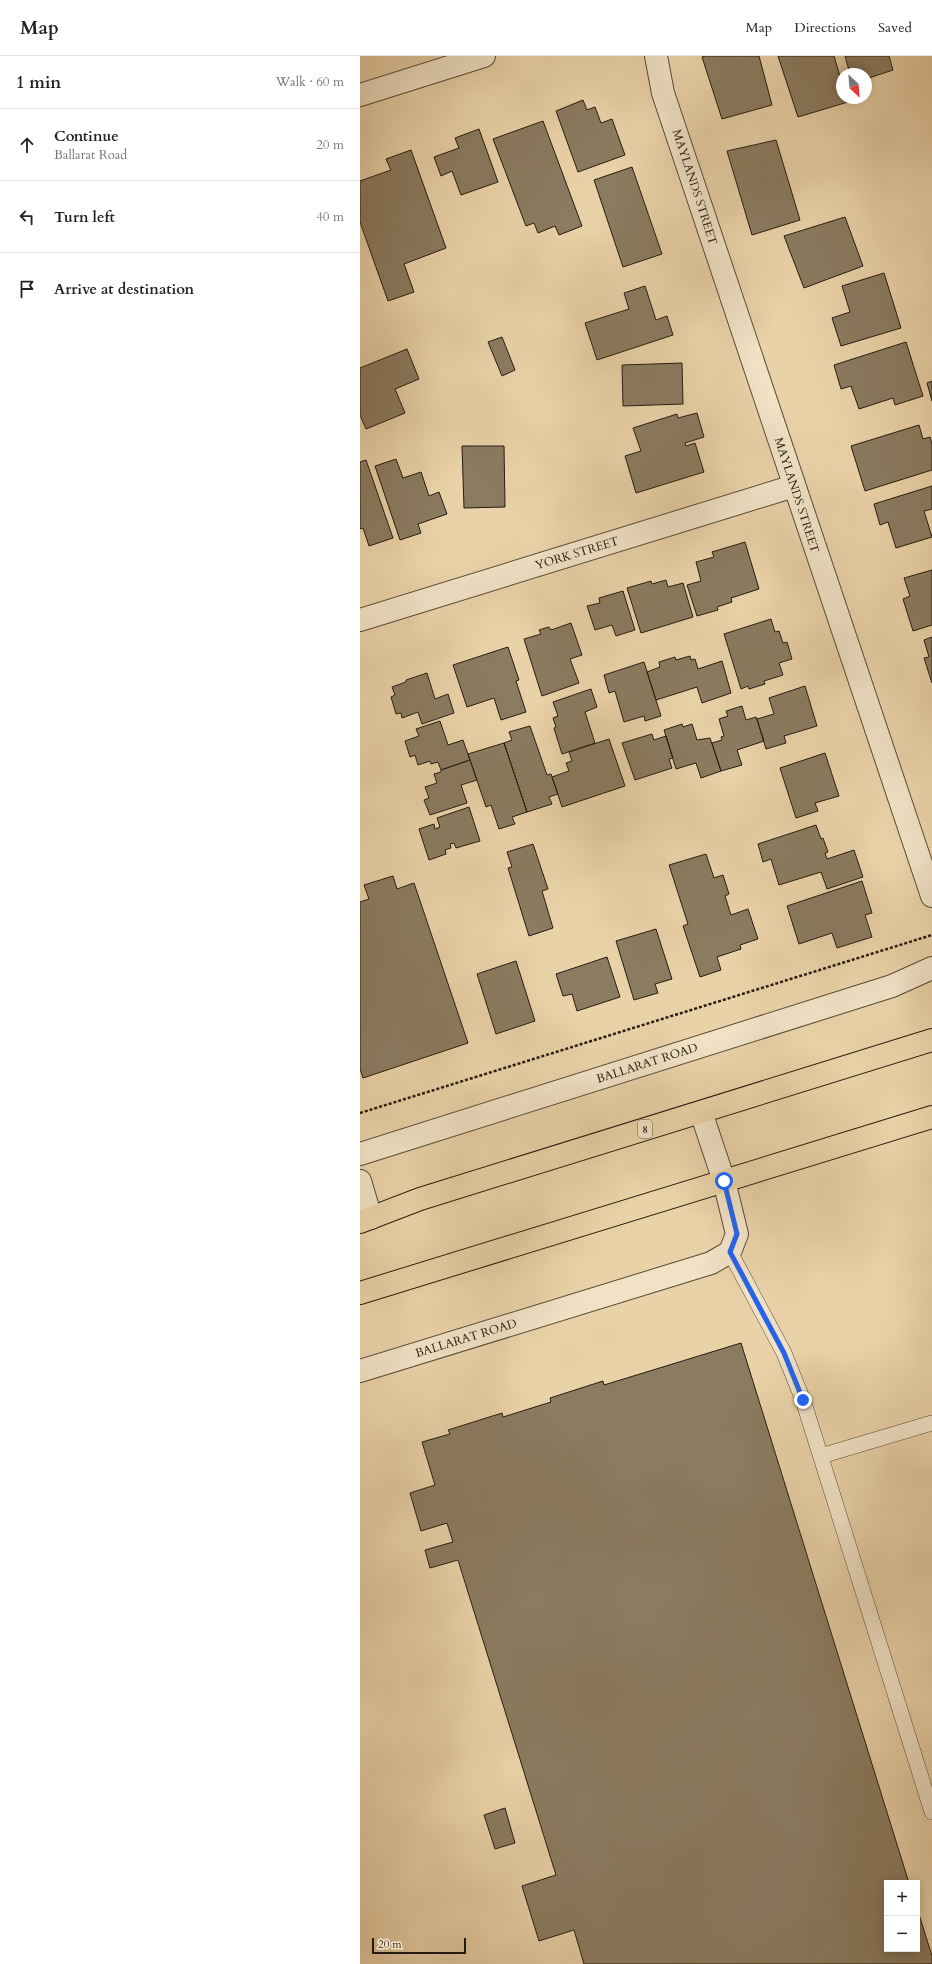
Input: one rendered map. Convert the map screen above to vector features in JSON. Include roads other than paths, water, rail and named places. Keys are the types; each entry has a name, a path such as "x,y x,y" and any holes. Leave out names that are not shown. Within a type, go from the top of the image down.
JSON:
{"highway":[{"name":"8","path":"366,1220 420,1199 701,1112 931,1038"},
{"path":"360,1294 932,1117"}],"street":[{"path":"360,95 484,56"},
{"name":"MAYLANDS STREET","path":"645,56 663,93 794,486 928,871 932,896"},
{"name":"MAYLANDS STREET","path":"656,56 663,93"},
{"name":"YORK STREET","path":"360,620 794,486"},
{"name":"BALLARAT ROAD","path":"360,1154 892,986 932,968"},
{"path":"701,1112 724,1181 737,1234 730,1252"},
{"path":"360,1181 366,1220"},
{"name":"BALLARAT ROAD","path":"360,1371 711,1263 730,1252"}],"lane":[{"path":"730,1252 784,1353 803,1400 932,1812"},
{"path":"821,1456 932,1423"}]}
